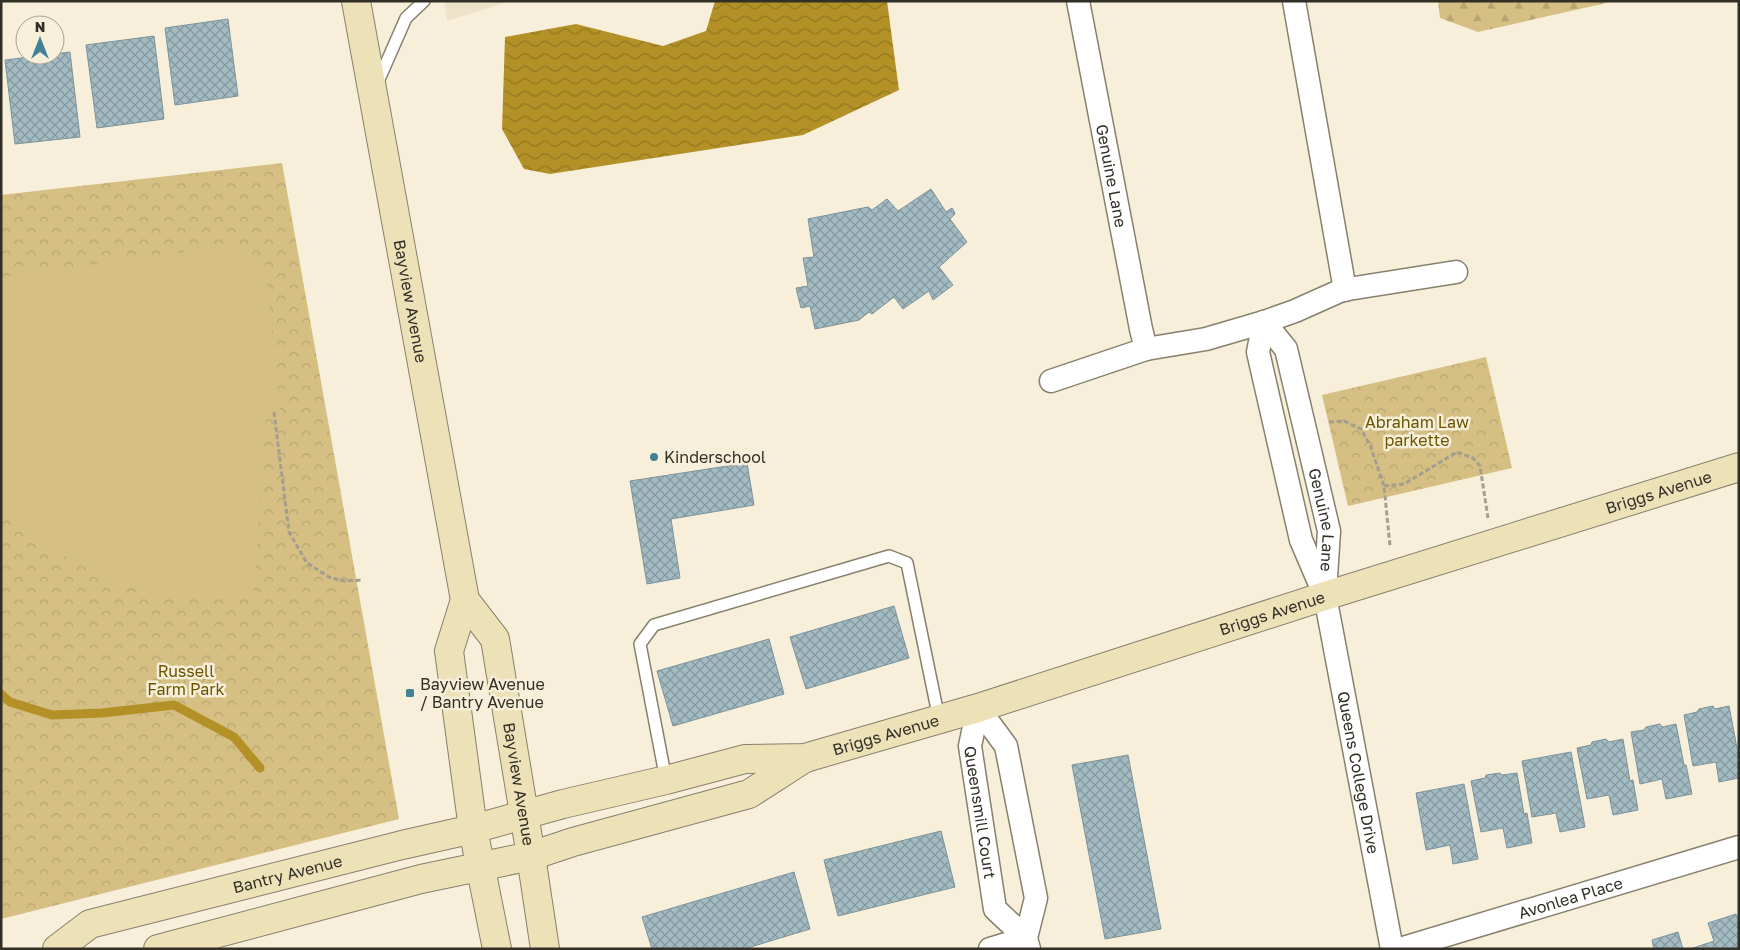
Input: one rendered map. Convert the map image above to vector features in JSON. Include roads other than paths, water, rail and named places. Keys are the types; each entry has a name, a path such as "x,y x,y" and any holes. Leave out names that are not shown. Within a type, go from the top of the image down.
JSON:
{"street":[{"name":"Bayview Avenue","path":"356,1 465,600 449,651 473,829 482,866 497,949"},
{"name":"Genuine Lane","path":"1078,1 1146,349"},
{"path":"1294,1 1345,290"},
{"path":"1051,381 1146,349 1206,339 1264,322 1296,311 1345,290 1456,272"},
{"name":"Genuine Lane","path":"1264,322 1286,349 1329,531 1325,596"},
{"name":"Genuine Lane","path":"1264,322 1258,352 1301,540 1325,596"},
{"name":"Briggs Avenue","path":"524,816 563,804 745,759 805,758 978,708 1325,596 1739,467"},
{"name":"Queens College Drive","path":"1325,596 1392,949"},
{"name":"Bayview Avenue","path":"465,600 495,638 531,856 544,949"},
{"name":"Queensmill Court","path":"978,708 970,746 995,909 1027,943"},
{"name":"Queensmill Court","path":"978,708 1006,746 1036,898 1027,943"},
{"name":"Briggs Avenue","path":"531,856 582,840 750,794 805,758"},
{"name":"Bantry Avenue","path":"57,949 90,924 524,816"},
{"name":"Avonlea Place","path":"1400,949 1739,847"},
{"path":"158,949 420,879 531,856"},
{"path":"990,949 1027,943"}],"lane":[{"path":"373,95 406,18 424,1"},
{"path":"666,780 640,644 654,625 889,556 906,563 940,719"}],"water":[{"path":"715,1 887,1 899,90 803,135 550,174 524,169 502,129 505,37 576,24 663,46 706,31"}],"waterway":[{"path":"1,694 10,702 52,715 102,713 174,705 234,737 260,768"}],"place":[{"name":"Kinderschool","path":"654,457"},
{"name":"Bayview Avenue / Bantry Avenue","path":"410,693"}],"park label":[{"name":"Abraham Law parkette","path":"1417,431"},
{"name":"Russell Farm Park","path":"186,680"}]}
